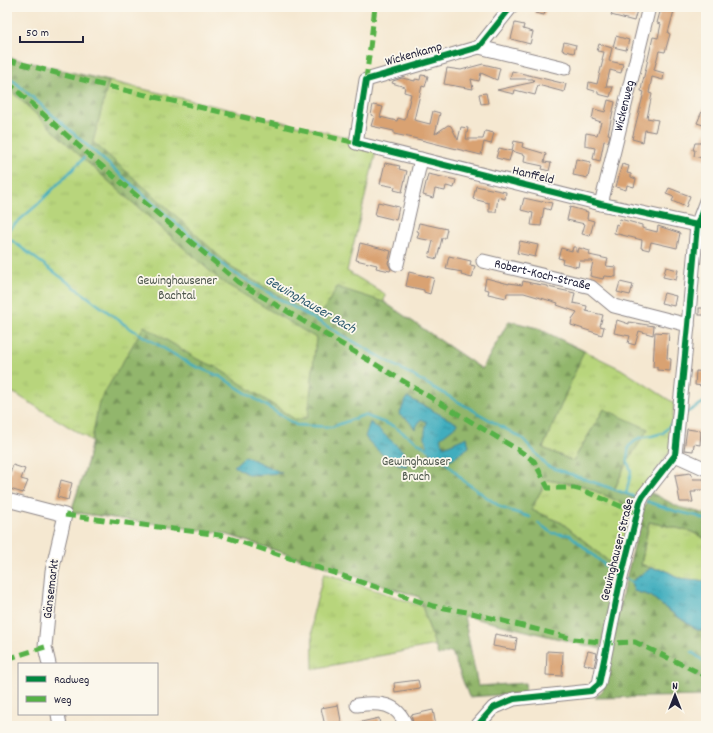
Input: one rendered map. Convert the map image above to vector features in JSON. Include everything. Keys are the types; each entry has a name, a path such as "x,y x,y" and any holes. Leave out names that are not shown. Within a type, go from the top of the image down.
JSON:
{"street":[{"path":"511,7 479,47 565,68"},
{"name":"Wickenweg","path":"601,204 649,7"},
{"name":"Wickenkamp","path":"356,143 366,80 479,47"},
{"name":"Hanffeld","path":"356,143 601,204 701,225"},
{"path":"397,264 421,159"},
{"path":"706,201 701,225 688,325 675,455 706,469"},
{"name":"Robert-Koch-Straße","path":"483,261 591,288 614,306 688,325"},
{"name":"Gewinghauser Straße","path":"477,726 493,708 514,699 591,691 599,684 621,576 641,499 675,455"},
{"name":"Gänsemarkt","path":"7,500 65,515 52,571 45,647 49,663"},
{"path":"357,705 380,703 389,706 397,711 404,720 406,726"},
{"path":"58,715 60,726"}],"green space":[{"name":"Gewinghauser Bruch","path":"7,57 109,81 93,142 160,201 232,268 319,318 337,287 384,302 482,369 509,321 537,328 584,351 543,448 573,461 604,409 648,429 625,466 614,490 636,499 633,508 584,486 547,480 532,510 562,523 617,569 601,649 464,616 478,686 525,683 526,693 469,697 452,652 438,655 419,597 222,533 71,512 88,460 99,402 144,326 197,359 216,367 296,420 308,417 316,338 221,281 79,155 7,87"},
{"name":"Gewinghausener Bachtal","path":"7,60 108,85 109,81 351,138 376,152 347,271 385,294 384,302 482,369 509,321 537,328 621,369 674,403 671,450 636,499 614,491 625,466 604,409 573,461 543,448 564,398 419,597 222,533 71,512 88,460 92,441 14,393 7,395"},
{"path":"547,480 584,486 633,508 617,569 562,523 532,511"},
{"path":"650,492 679,507 706,514 706,539 690,531 649,522 641,564 651,568 631,582 634,591 651,596 697,630 706,630 706,696 595,698 603,690 623,591 643,511"},
{"path":"649,522 690,531 706,539 706,581 679,578 665,570 641,565"},
{"path":"324,573 422,606 435,645 313,669 312,618"}],"water":[{"path":"407,397 458,424 440,438 444,447 467,437 469,447 452,459 435,461 429,451 425,438 427,422 421,419 415,429 407,419 399,415"},
{"path":"370,422 403,451 407,467 394,462 384,455 365,437"},
{"path":"245,456 282,473 249,475 234,466"},
{"path":"651,568 665,570 679,578 706,581 706,630 697,630 651,596 634,591 631,582"}],"building":[{"path":"536,7 546,9 544,15 535,13"},
{"path":"614,7 624,9 626,7 637,10 634,21 611,15"},
{"path":"663,7 675,7 665,52 659,51 654,70 664,73 663,80 652,77 649,93 652,94 647,118 658,120 655,132 645,130 643,142 632,139 644,92 641,91 653,37 658,38 661,24 657,23"},
{"path":"515,23 524,25 523,29 533,32 530,44 511,39"},
{"path":"616,36 629,40 626,50 613,47"},
{"path":"564,42 576,45 574,53 562,50"},
{"path":"599,44 612,48 609,61 623,64 621,73 610,70 606,87 613,87 610,97 598,94 598,92 588,89 589,82 597,84 603,60 604,52 597,51"},
{"path":"483,64 500,68 497,80 481,73 479,81 471,79 473,89 444,84 447,68 461,70"},
{"path":"512,71 566,84 564,92 538,85 535,95 515,90 514,94 497,90 534,82 533,79 510,79"},
{"path":"421,75 428,76 425,87 422,86 414,120 430,124 433,111 440,113 435,134 448,125 451,126 458,140 461,127 468,128 466,139 483,139 485,131 494,133 491,144 484,142 481,155 394,134 394,131 371,126 374,116 371,115 373,105 383,107 380,117 397,121 398,118 405,120 411,94 404,92 405,87 392,83 393,81 402,78 415,81 415,79 420,80"},
{"path":"486,93 488,103 481,104 479,94"},
{"path":"608,100 615,102 608,134 610,135 608,142 604,141 600,161 593,159 595,148 585,146 586,133 597,135 601,122 592,119 594,109 605,112"},
{"path":"706,102 706,126 697,123"},
{"path":"706,131 706,159 694,156 695,150 693,150 695,143 701,143"},
{"path":"514,141 523,143 522,147 546,154 544,162 551,163 549,171 542,169 543,166 524,162 525,155 512,151"},
{"path":"499,148 512,151 509,161 496,158"},
{"path":"576,159 591,162 588,178 573,175"},
{"path":"385,163 400,166 399,169 407,171 402,192 394,190 395,187 380,184"},
{"path":"622,164 629,166 627,173 631,174 631,177 636,179 634,187 627,185 626,190 616,187"},
{"path":"428,174 456,180 454,188 446,186 445,191 435,189 433,198 423,195"},
{"path":"476,186 506,192 505,199 498,197 496,212 489,212 489,203 473,199"},
{"path":"669,188 690,196 686,207 672,201 674,197 666,194"},
{"path":"524,198 552,203 550,210 544,208 541,226 531,225 533,213 521,210"},
{"path":"378,202 399,207 396,220 375,215"},
{"path":"570,207 588,212 587,219 594,221 590,236 582,234 585,224 567,220"},
{"path":"620,219 642,225 642,228 657,232 658,226 680,233 677,248 651,242 649,250 641,248 642,240 614,233 616,224 618,225"},
{"path":"419,223 447,229 445,238 442,238 437,259 429,257 433,241 417,238"},
{"path":"520,241 538,245 535,257 517,253"},
{"path":"360,243 391,251 388,263 391,269 390,271 376,268 377,265 356,260"},
{"path":"573,247 576,247 576,252 578,252 579,248 590,251 589,255 608,259 606,266 616,267 616,277 604,276 603,279 590,276 593,261 579,261 578,267 562,263 563,259 558,258 561,248 572,251"},
{"path":"449,256 471,261 470,265 475,266 472,278 461,275 462,272 446,269"},
{"path":"666,267 678,270 676,280 663,277"},
{"path":"409,272 434,278 430,294 424,292 424,290 406,286"},
{"path":"486,278 509,284 522,285 523,281 575,293 573,303 587,306 586,311 603,315 600,326 604,327 602,335 571,325 572,319 577,312 557,305 558,303 524,293 507,293 506,298 488,294 489,290 484,289"},
{"path":"620,282 633,285 630,295 617,292"},
{"path":"664,293 676,296 674,306 661,303"},
{"path":"699,308 706,308 706,315 699,315"},
{"path":"617,320 629,324 629,322 654,326 653,335 639,331 635,345 628,343 630,336 614,333"},
{"path":"655,332 669,333 667,358 671,359 670,371 657,370 657,367 653,367"},
{"path":"696,371 706,372 706,385 695,385"},
{"path":"687,429 701,431 700,445 694,444 693,451 684,450"},
{"path":"13,465 25,469 21,479 28,481 23,493 7,488 7,483"},
{"path":"691,473 693,479 704,479 704,481 706,481 705,490 695,490 696,492 691,492 693,502 680,502 675,475"},
{"path":"61,480 72,483 68,500 57,497"},
{"path":"495,634 517,638 515,650 493,646"},
{"path":"547,651 563,652 562,676 546,675"},
{"path":"588,651 597,653 594,667 584,664"},
{"path":"418,680 420,688 395,692 394,683"},
{"path":"338,705 342,726 325,726 321,708"},
{"path":"433,710 436,726 414,726 411,715"},
{"path":"379,718 380,726 357,726 357,723"}],"waterway":[{"name":"Gewinghauser Bach","path":"7,75 229,270 523,439 547,466 636,497"},
{"path":"7,231 37,205 84,158"},
{"path":"7,237 128,327 190,364 221,377 296,425 332,427 364,415 393,426 429,450"},
{"path":"686,413 706,401"},
{"path":"626,494 631,472 627,459 629,446 639,438 663,433 673,422"},
{"path":"443,459 464,481 502,508 530,517"},
{"name":"Gewinghauser Bach","path":"646,501 706,520"},
{"path":"538,523 552,533 570,535 618,575"},
{"path":"624,578 634,583"},
{"path":"692,652 706,663"}],"marked path":[{"path":"366,80 375,7"},
{"path":"7,60 98,84 356,143"},
{"path":"7,82 90,156 238,282 520,451 534,461 548,488 574,488 582,490 637,513"},
{"path":"65,515 220,535 433,606 472,613 574,639 608,643 635,642 706,676"},
{"path":"7,659 45,647"}],"cycle path":[{"path":"511,7 479,47 366,80 356,143 601,204 697,225 706,225"},
{"path":"477,726 493,708 514,699 591,691 599,684 620,582 640,502 675,455 697,225 706,201"}]}
